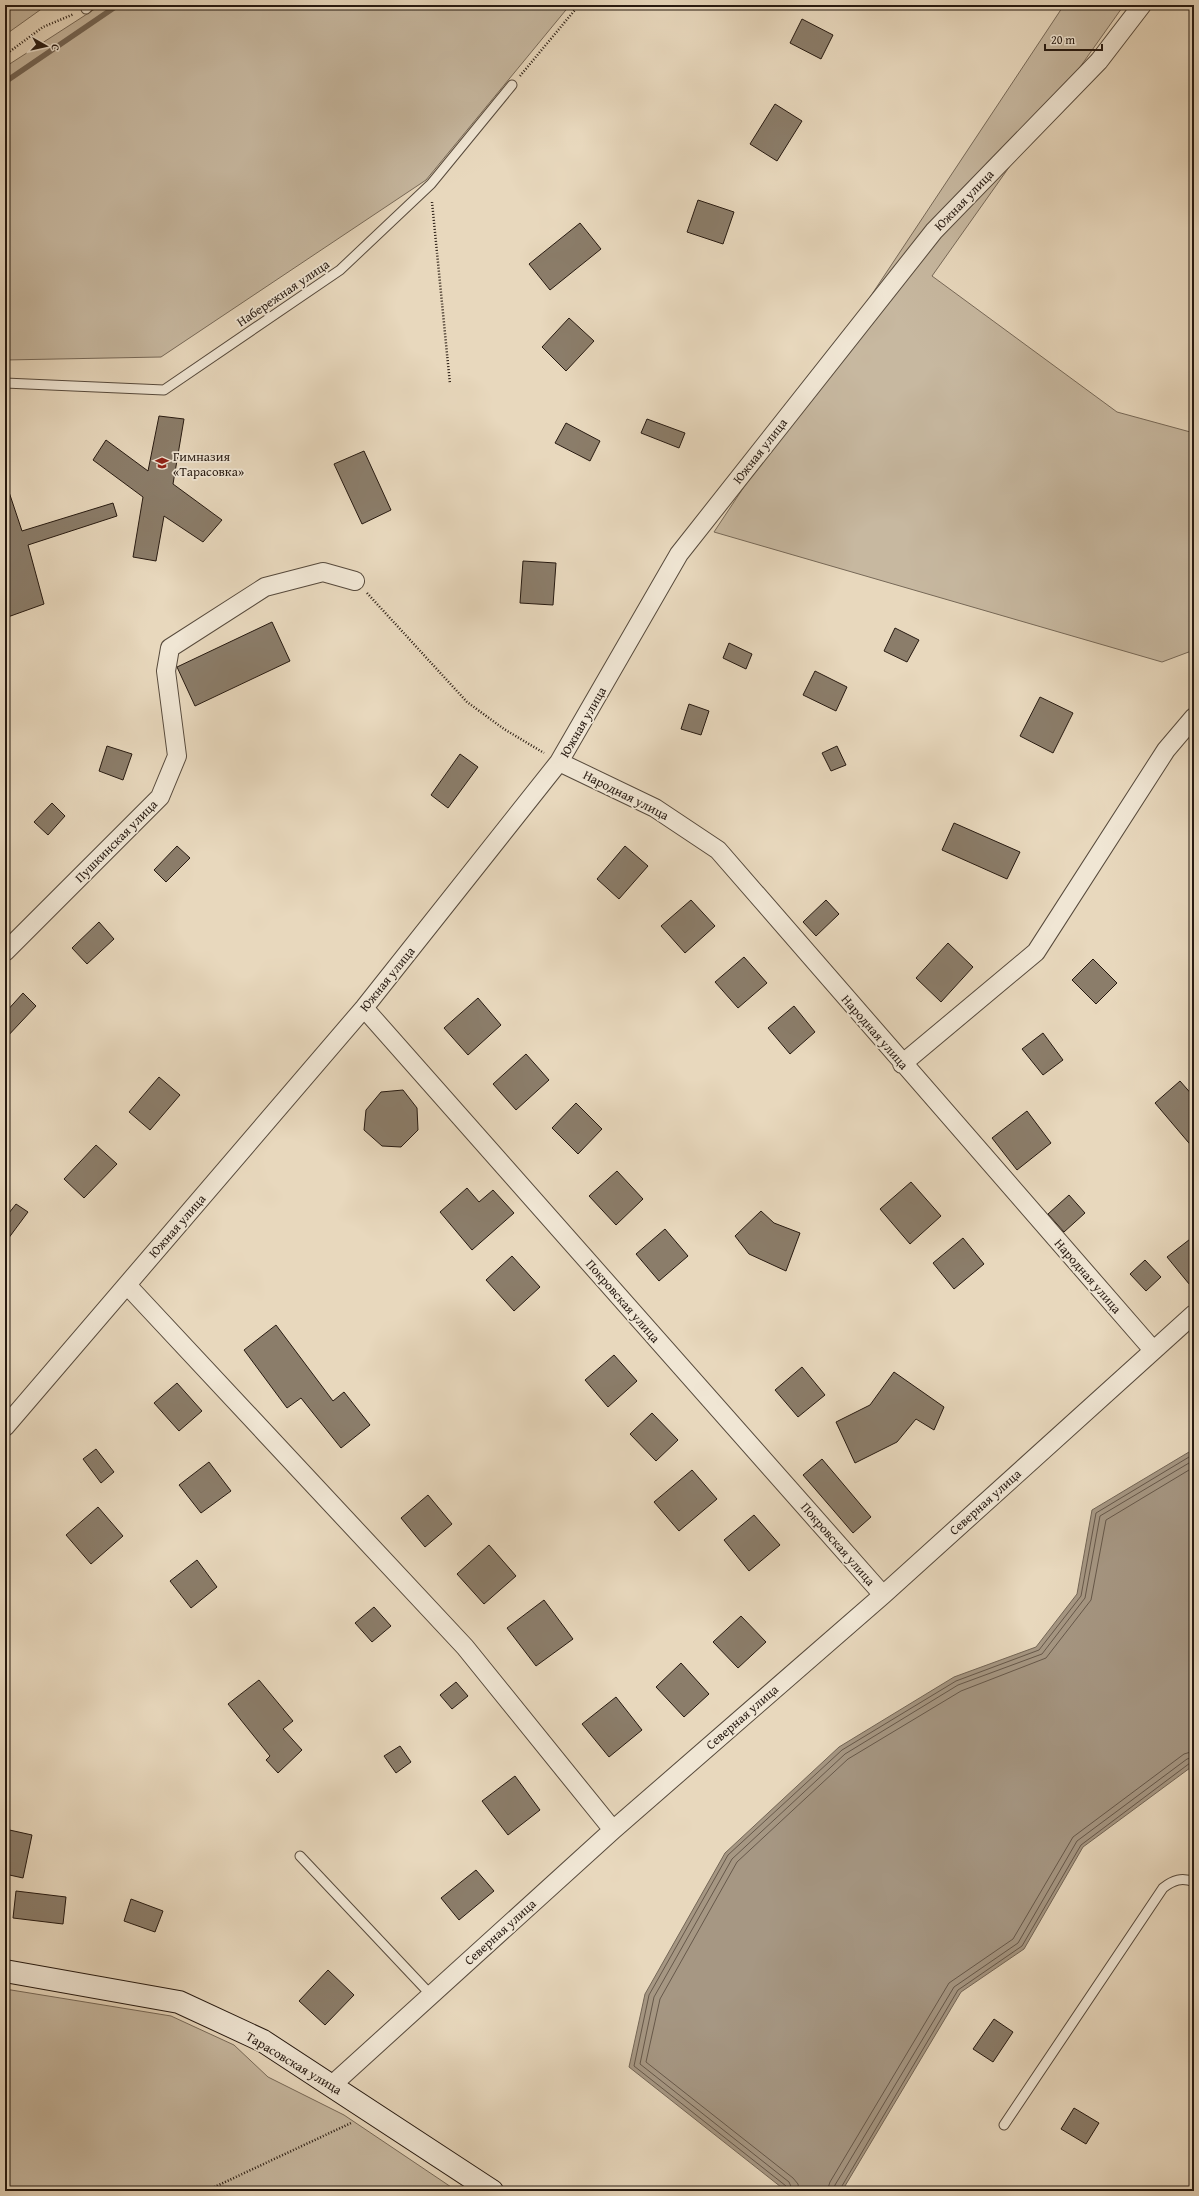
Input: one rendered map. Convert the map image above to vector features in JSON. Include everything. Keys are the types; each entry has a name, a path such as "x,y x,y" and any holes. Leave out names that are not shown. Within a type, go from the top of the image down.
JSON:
{"main road":[{"name":"Тарасовская улица","path":"5,1971 180,2002 263,2041 374,2112 492,2191"}],"street":[{"name":"Южная улица","path":"5,1427 364,1008 560,762 679,554 934,231 1099,61 1142,5"},
{"name":"Пушкинская улица","path":"5,952 160,797 177,756 166,671 170,648 265,587 324,572 355,581"},
{"path":"902,1064 1036,952 1166,750 1194,716"},
{"name":"Народная улица","path":"560,762 655,808 718,850 902,1064 1153,1350"},
{"name":"Покровская улица","path":"364,1008 883,1595"},
{"path":"127,1285 465,1647 613,1830"},
{"name":"Северная улица","path":"332,2085 613,1830 883,1595 1194,1314"}],"lane":[{"name":"Набережная улица","path":"5,384 164,390 340,270 431,184 512,85"},
{"path":"300,1856 432,1995"},
{"path":"1004,2125 1163,1888 1173,1880 1188,1880 1194,1882"}],"path":[{"path":"512,85 579,5"},
{"path":"5,55 43,27 88,7"},
{"path":"431,184 450,384"},
{"path":"355,581 466,702 504,729 560,762"},
{"path":"206,2191 374,2112"}],"shaded area":[{"path":"5,5 47,5 5,35"},
{"path":"101,5 570,5 426,180 161,357 5,360 5,67"},
{"path":"1064,5 1124,5 932,276 1117,412 1194,433 1194,650 1162,662 714,532"},
{"path":"5,1989 171,2016 234,2045 268,2077 344,2115 457,2191 5,2191"}],"water":[{"path":"1194,1449 1194,1765 1083,1847 1024,1949 961,1992 842,2191 786,2191 629,2067 645,1994 725,1853 839,1747 954,1677 1036,1647 1077,1594 1092,1510"}],"building":[{"path":"802,19 833,35 821,59 790,43"},
{"path":"775,104 802,121 777,161 750,144"},
{"path":"698,200 734,212 723,244 687,232"},
{"path":"580,223 601,249 550,290 529,264"},
{"path":"569,318 594,341 566,371 542,347"},
{"path":"159,416 184,419 173,484 222,520 203,542 164,516 156,561 133,557 143,497 93,460 106,440 148,471"},
{"path":"647,419 685,433 679,448 641,433"},
{"path":"566,423 600,441 590,461 555,443"},
{"path":"364,451 391,510 362,524 334,464"},
{"path":"5,489 8,489 22,531 113,503 117,516 28,545 44,604 5,618"},
{"path":"523,561 556,563 553,605 520,603"},
{"path":"272,622 290,661 195,706 177,667"},
{"path":"895,628 919,640 907,662 884,651"},
{"path":"729,643 752,654 746,669 723,658"},
{"path":"815,671 847,687 836,711 803,695"},
{"path":"1040,697 1073,713 1053,753 1020,736"},
{"path":"689,704 709,711 701,735 681,729"},
{"path":"107,746 132,754 123,780 99,771"},
{"path":"837,746 846,765 831,771 822,753"},
{"path":"460,754 478,767 448,808 431,795"},
{"path":"52,803 65,816 48,835 34,822"},
{"path":"954,823 1020,852 1007,879 942,850"},
{"path":"177,846 190,858 166,882 154,870"},
{"path":"625,846 648,866 619,899 597,879"},
{"path":"691,900 715,926 685,953 661,926"},
{"path":"826,900 839,914 816,936 803,922"},
{"path":"99,922 114,939 87,964 72,948"},
{"path":"948,943 973,967 941,1002 916,978"},
{"path":"744,957 767,983 738,1008 715,982"},
{"path":"1093,959 1117,983 1096,1004 1072,980"},
{"path":"23,993 36,1006 5,1039 5,1013"},
{"path":"478,998 501,1025 468,1055 444,1028"},
{"path":"794,1006 815,1032 790,1054 768,1028"},
{"path":"1043,1033 1063,1060 1043,1075 1022,1049"},
{"path":"526,1054 549,1080 516,1110 493,1084"},
{"path":"159,1077 180,1095 150,1130 129,1112"},
{"path":"1180,1081 1194,1097 1194,1149 1155,1103"},
{"path":"403,1090 417,1108 418,1130 401,1147 382,1146 364,1130 366,1110 381,1092"},
{"path":"576,1103 602,1129 578,1154 552,1128"},
{"path":"1027,1111 1051,1143 1017,1170 992,1138"},
{"path":"96,1145 117,1164 84,1198 64,1179"},
{"path":"617,1171 643,1199 616,1225 589,1196"},
{"path":"911,1182 941,1216 910,1244 880,1209"},
{"path":"467,1188 479,1202 493,1190 514,1213 472,1250 440,1212"},
{"path":"1069,1195 1085,1213 1064,1232 1048,1214"},
{"path":"16,1204 28,1212 5,1243 5,1218"},
{"path":"761,1211 774,1223 800,1233 786,1271 749,1254 735,1236"},
{"path":"665,1229 688,1256 659,1281 636,1254"},
{"path":"1194,1236 1194,1290 1167,1257"},
{"path":"963,1238 984,1264 954,1289 933,1263"},
{"path":"512,1256 540,1287 514,1311 486,1280"},
{"path":"1145,1260 1161,1277 1146,1291 1130,1274"},
{"path":"276,1325 333,1401 344,1392 370,1425 341,1448 301,1398 287,1408 244,1350"},
{"path":"614,1355 637,1381 608,1407 585,1380"},
{"path":"802,1367 825,1395 798,1417 775,1390"},
{"path":"894,1372 944,1407 934,1430 916,1419 897,1442 855,1463 836,1422 870,1405"},
{"path":"177,1383 202,1411 179,1431 154,1403"},
{"path":"652,1413 678,1440 656,1461 630,1434"},
{"path":"96,1449 114,1472 101,1483 83,1459"},
{"path":"822,1459 871,1517 853,1533 803,1475"},
{"path":"209,1462 231,1491 201,1513 179,1485"},
{"path":"692,1470 717,1499 679,1531 654,1502"},
{"path":"428,1495 452,1524 425,1547 401,1518"},
{"path":"98,1507 123,1536 91,1564 66,1535"},
{"path":"754,1515 780,1545 749,1571 724,1540"},
{"path":"489,1545 516,1576 484,1604 457,1574"},
{"path":"197,1560 217,1587 191,1608 170,1581"},
{"path":"544,1600 573,1639 536,1666 507,1628"},
{"path":"374,1607 391,1626 372,1642 355,1623"},
{"path":"741,1616 766,1642 738,1668 713,1642"},
{"path":"681,1663 709,1694 684,1717 656,1687"},
{"path":"259,1680 293,1721 283,1729 302,1750 278,1773 266,1760 270,1756 228,1704"},
{"path":"456,1682 468,1696 452,1709 440,1695"},
{"path":"616,1697 642,1730 609,1757 582,1724"},
{"path":"400,1746 411,1762 396,1773 384,1756"},
{"path":"515,1776 540,1810 508,1835 482,1801"},
{"path":"5,1829 32,1835 23,1878 5,1874"},
{"path":"476,1870 494,1891 459,1920 441,1898"},
{"path":"16,1891 66,1897 63,1924 13,1918"},
{"path":"131,1899 163,1911 155,1932 124,1921"},
{"path":"328,1970 354,1995 325,2025 299,2001"},
{"path":"994,2019 1013,2032 993,2062 973,2049"},
{"path":"1074,2108 1099,2123 1086,2144 1061,2129"}],"waterway":[{"path":"5,82 118,5"}],"place":[{"name":"Гимназия «Тарасовка»","path":"162,463"}]}
